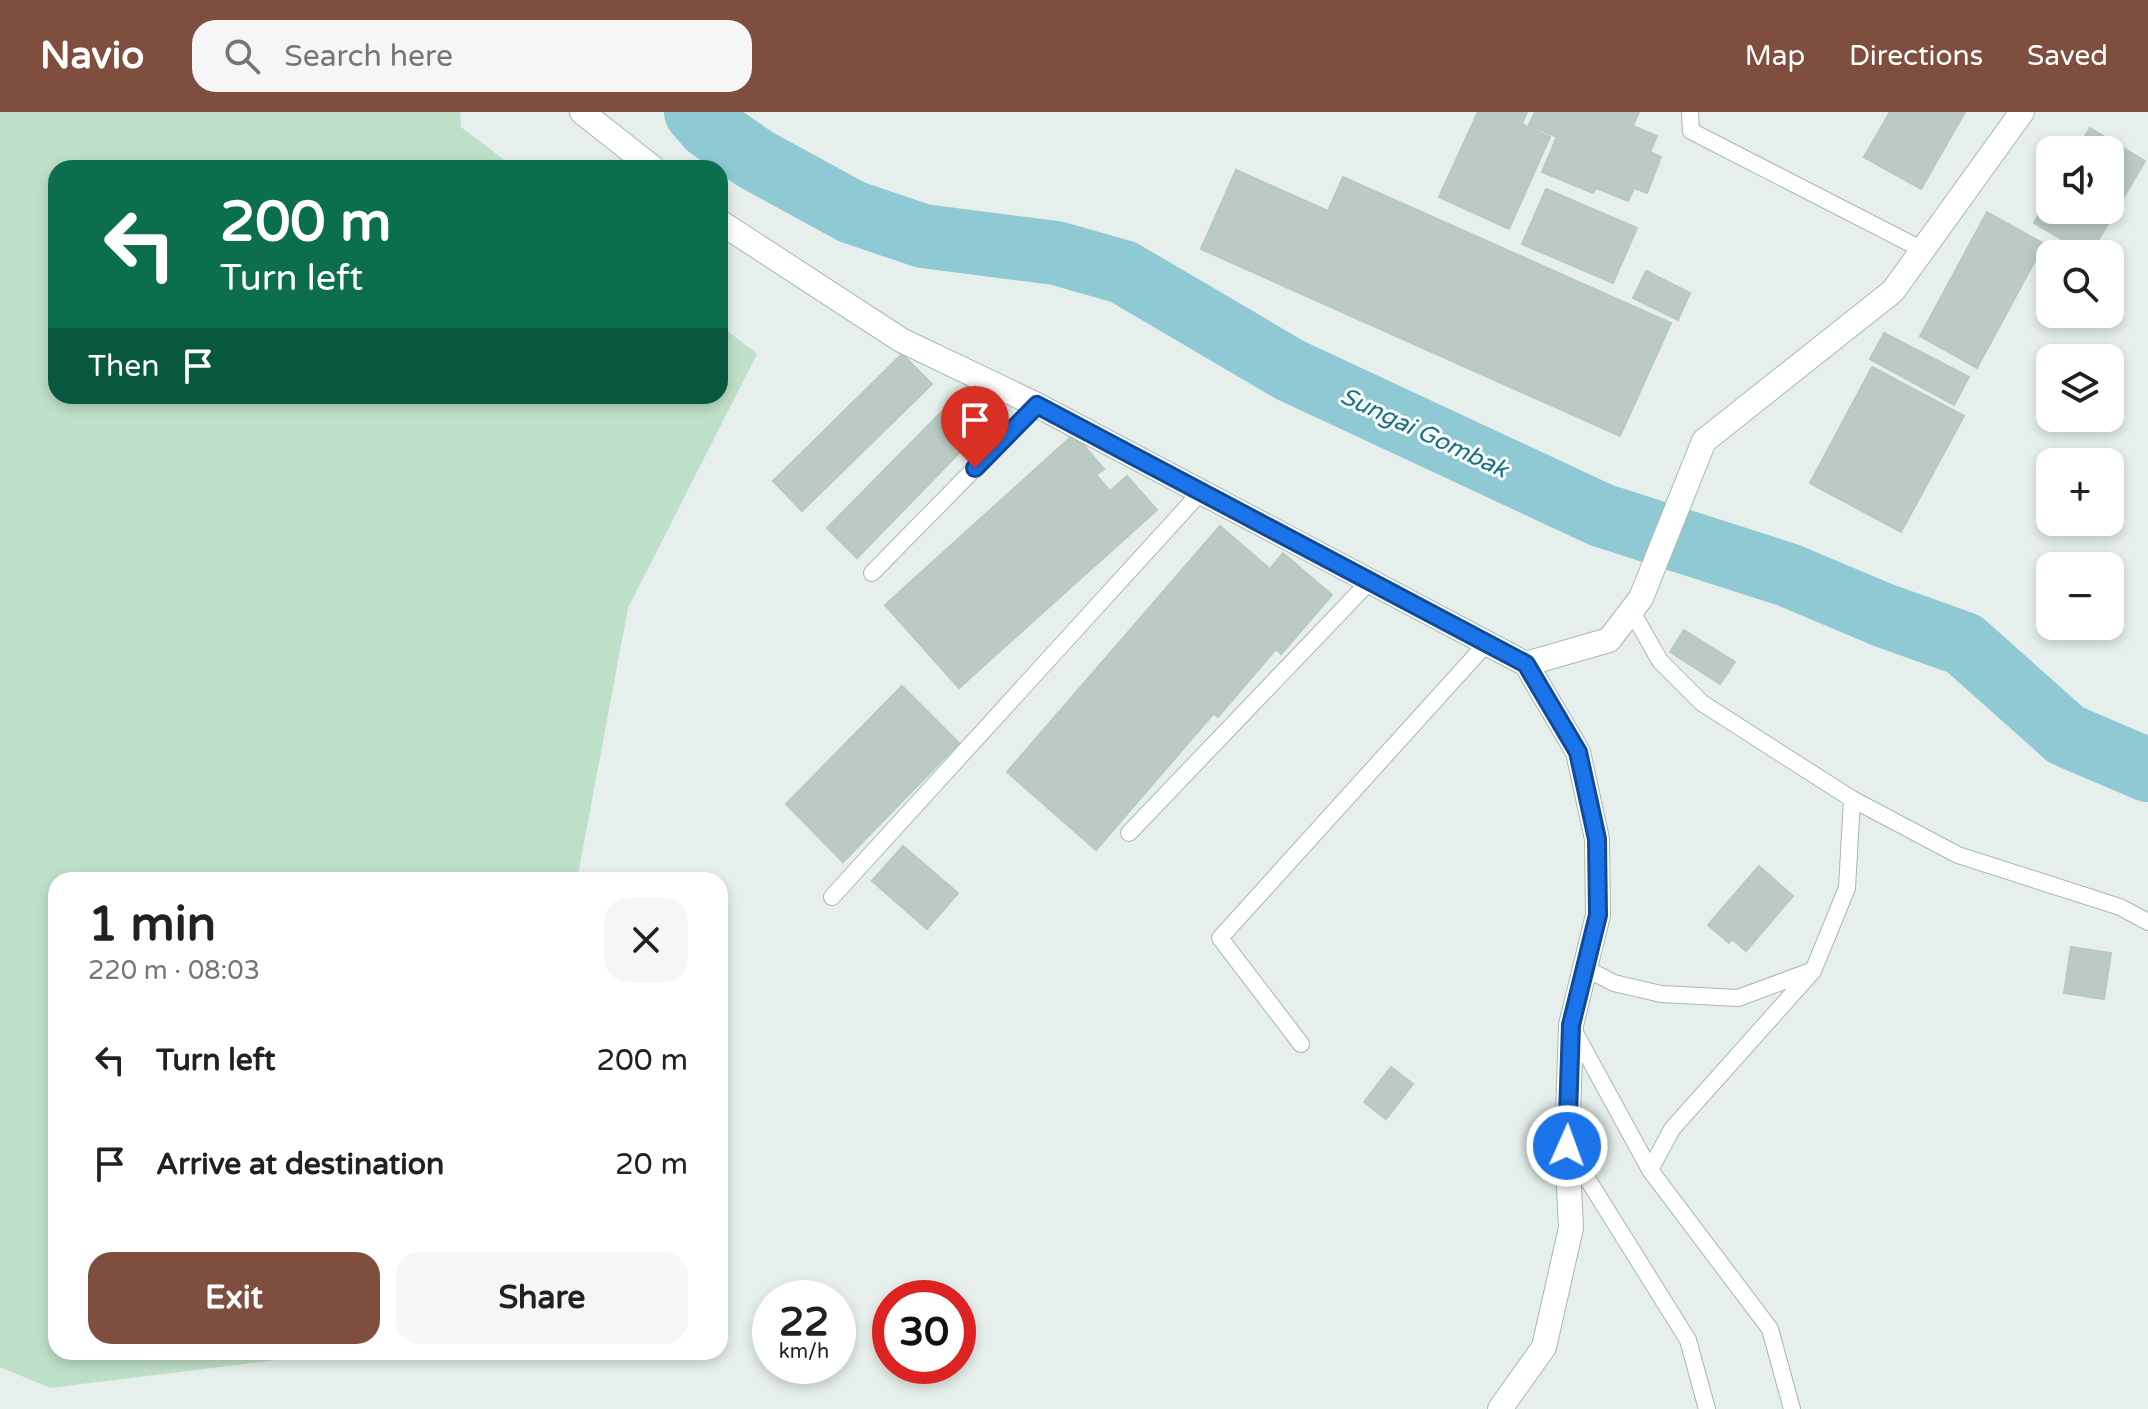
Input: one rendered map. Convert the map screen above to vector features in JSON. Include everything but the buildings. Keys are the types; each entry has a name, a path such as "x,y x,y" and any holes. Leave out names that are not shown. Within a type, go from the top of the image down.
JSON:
{"street":[{"path":"582,112 643,160"},
{"path":"1526,664 1609,640 1636,604 1704,441 1893,291 2022,112"},
{"path":"728,227 901,340 1037,405 1526,664 1578,752 1597,839 1598,915 1571,1025 1567,1146 1571,1228 1544,1347 1500,1409"}],"lane":[{"path":"1690,112 1691,131 1923,250"},
{"path":"872,573 1037,405"},
{"path":"832,897 1200,493"},
{"path":"1129,833 1370,581"},
{"path":"1636,604 1660,661 1702,703 1852,799 1958,855 2120,907 2148,922"},
{"path":"1301,1044 1220,938 1487,643"},
{"path":"1650,1170 1672,1129 1813,971 1847,888 1852,799"},
{"path":"1587,969 1614,983 1661,994 1738,998 1813,971"},
{"path":"1571,1025 1650,1170 1770,1329 1792,1409"},
{"path":"1567,1146 1688,1340 1707,1409"}],"green space":[{"path":"0,112 460,112 461,127 504,160 48,160 48,404 728,404 728,331 757,354 628,608 578,872 48,872 48,1360 276,1360 50,1388 0,1367"}],"waterway":[{"name":"Sungai Gombak","path":"696,112 709,127 755,159 852,212 923,236 1056,253 1123,272 1290,370 1601,515 1788,575 1883,615 1964,644 2066,735 2148,770"}],"route":[{"path":"975,468 1037,405 1526,664 1578,752 1597,839 1598,915 1571,1025 1567,1146"}]}
